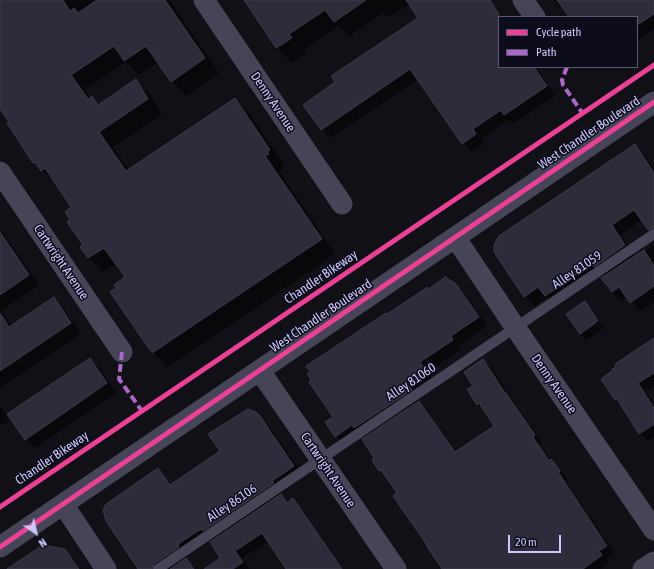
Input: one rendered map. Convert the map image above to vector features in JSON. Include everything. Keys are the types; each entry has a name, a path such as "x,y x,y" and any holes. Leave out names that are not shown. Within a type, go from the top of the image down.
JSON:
{"street":[{"name":"Denny Avenue","path":"204,0 342,204"},
{"path":"523,0 534,16"},
{"name":"West Chandler Boulevard","path":"0,547 654,102"},
{"name":"Cartwright Avenue","path":"0,172 122,352"},
{"name":"Denny Avenue","path":"455,237 654,530"},
{"name":"Cartwright Avenue","path":"260,371 396,569"},
{"path":"63,504 106,569"},
{"path":"643,569 654,562"}],"lane":[{"name":"Alley 81059","path":"515,327 654,234"},
{"name":"Alley 81060","path":"321,459 515,327"},
{"name":"Alley 86106","path":"158,569 321,459"}],"building":[{"path":"0,0 63,0 70,11 74,8 78,13 97,0 165,0 205,58 171,82 146,46 124,61 114,46 71,75 88,99 92,96 98,105 136,79 148,99 99,132 126,171 235,98 270,150 267,152 269,154 265,156 322,239 152,353 110,292 116,288 114,285 125,277 104,248 88,258 80,247 83,245 67,222 70,220 65,212 71,207 45,168 41,171 35,162 33,163 7,123 9,122 0,109"},
{"path":"244,0 366,0 334,22 325,10 289,34 292,38 276,48"},
{"path":"406,0 490,0 499,14 498,68 535,68 547,86 504,115 501,110 473,129 476,134 462,144 410,69 321,130 303,105 335,82 331,76 418,18"},
{"path":"557,0 654,0 654,14 638,24 638,16 568,16"},
{"path":"635,144 654,173 654,228 648,230 634,210 612,225 625,245 594,267 592,264 545,296 538,287 524,297 494,251 494,246 499,236"},
{"path":"0,232 29,275 0,295"},
{"path":"644,250 654,266 654,286 630,303 619,287 612,292 601,278"},
{"path":"445,277 456,284 479,317 451,336 453,340 420,362 425,369 406,382 412,390 354,428 352,425 335,437 325,422 333,417 309,382 311,380 307,374 310,372 306,366 386,313 387,314 428,287 429,289"},
{"path":"54,297 71,323 0,371 0,313 9,327"},
{"path":"585,301 598,321 580,334 566,314"},
{"path":"654,338 654,373 638,383 654,408 654,424 639,434 617,399 615,400 601,379 616,367 615,364"},
{"path":"90,358 107,383 25,440 7,414"},
{"path":"483,359 535,435 533,437 549,461 551,459 560,471 558,472 607,546 599,551 602,555 583,569 442,569 393,496 397,493 381,470 379,471 372,460 374,458 362,439 419,401 455,452 494,426 479,403 477,405 467,389 473,386 464,372"},
{"path":"248,409 256,412 260,416 294,466 272,481 274,483 203,531 201,529 178,544 179,547 154,564 152,569 138,569 106,521 103,510 106,504 158,468 170,485 220,451 208,434"},
{"path":"281,494 287,503 293,498 342,569 286,569 262,533 235,551 243,562 233,569 204,569 220,558 210,542"},
{"path":"43,545 65,549 79,569 7,569"},
{"path":"186,558 194,569 170,569"}],"marked path":[{"path":"567,68 562,80 563,85 583,114"},
{"path":"122,352 119,379 142,411"}],"cycle path":[{"name":"Chandler Bikeway","path":"0,507 654,65"},
{"path":"0,547 654,102"}]}
